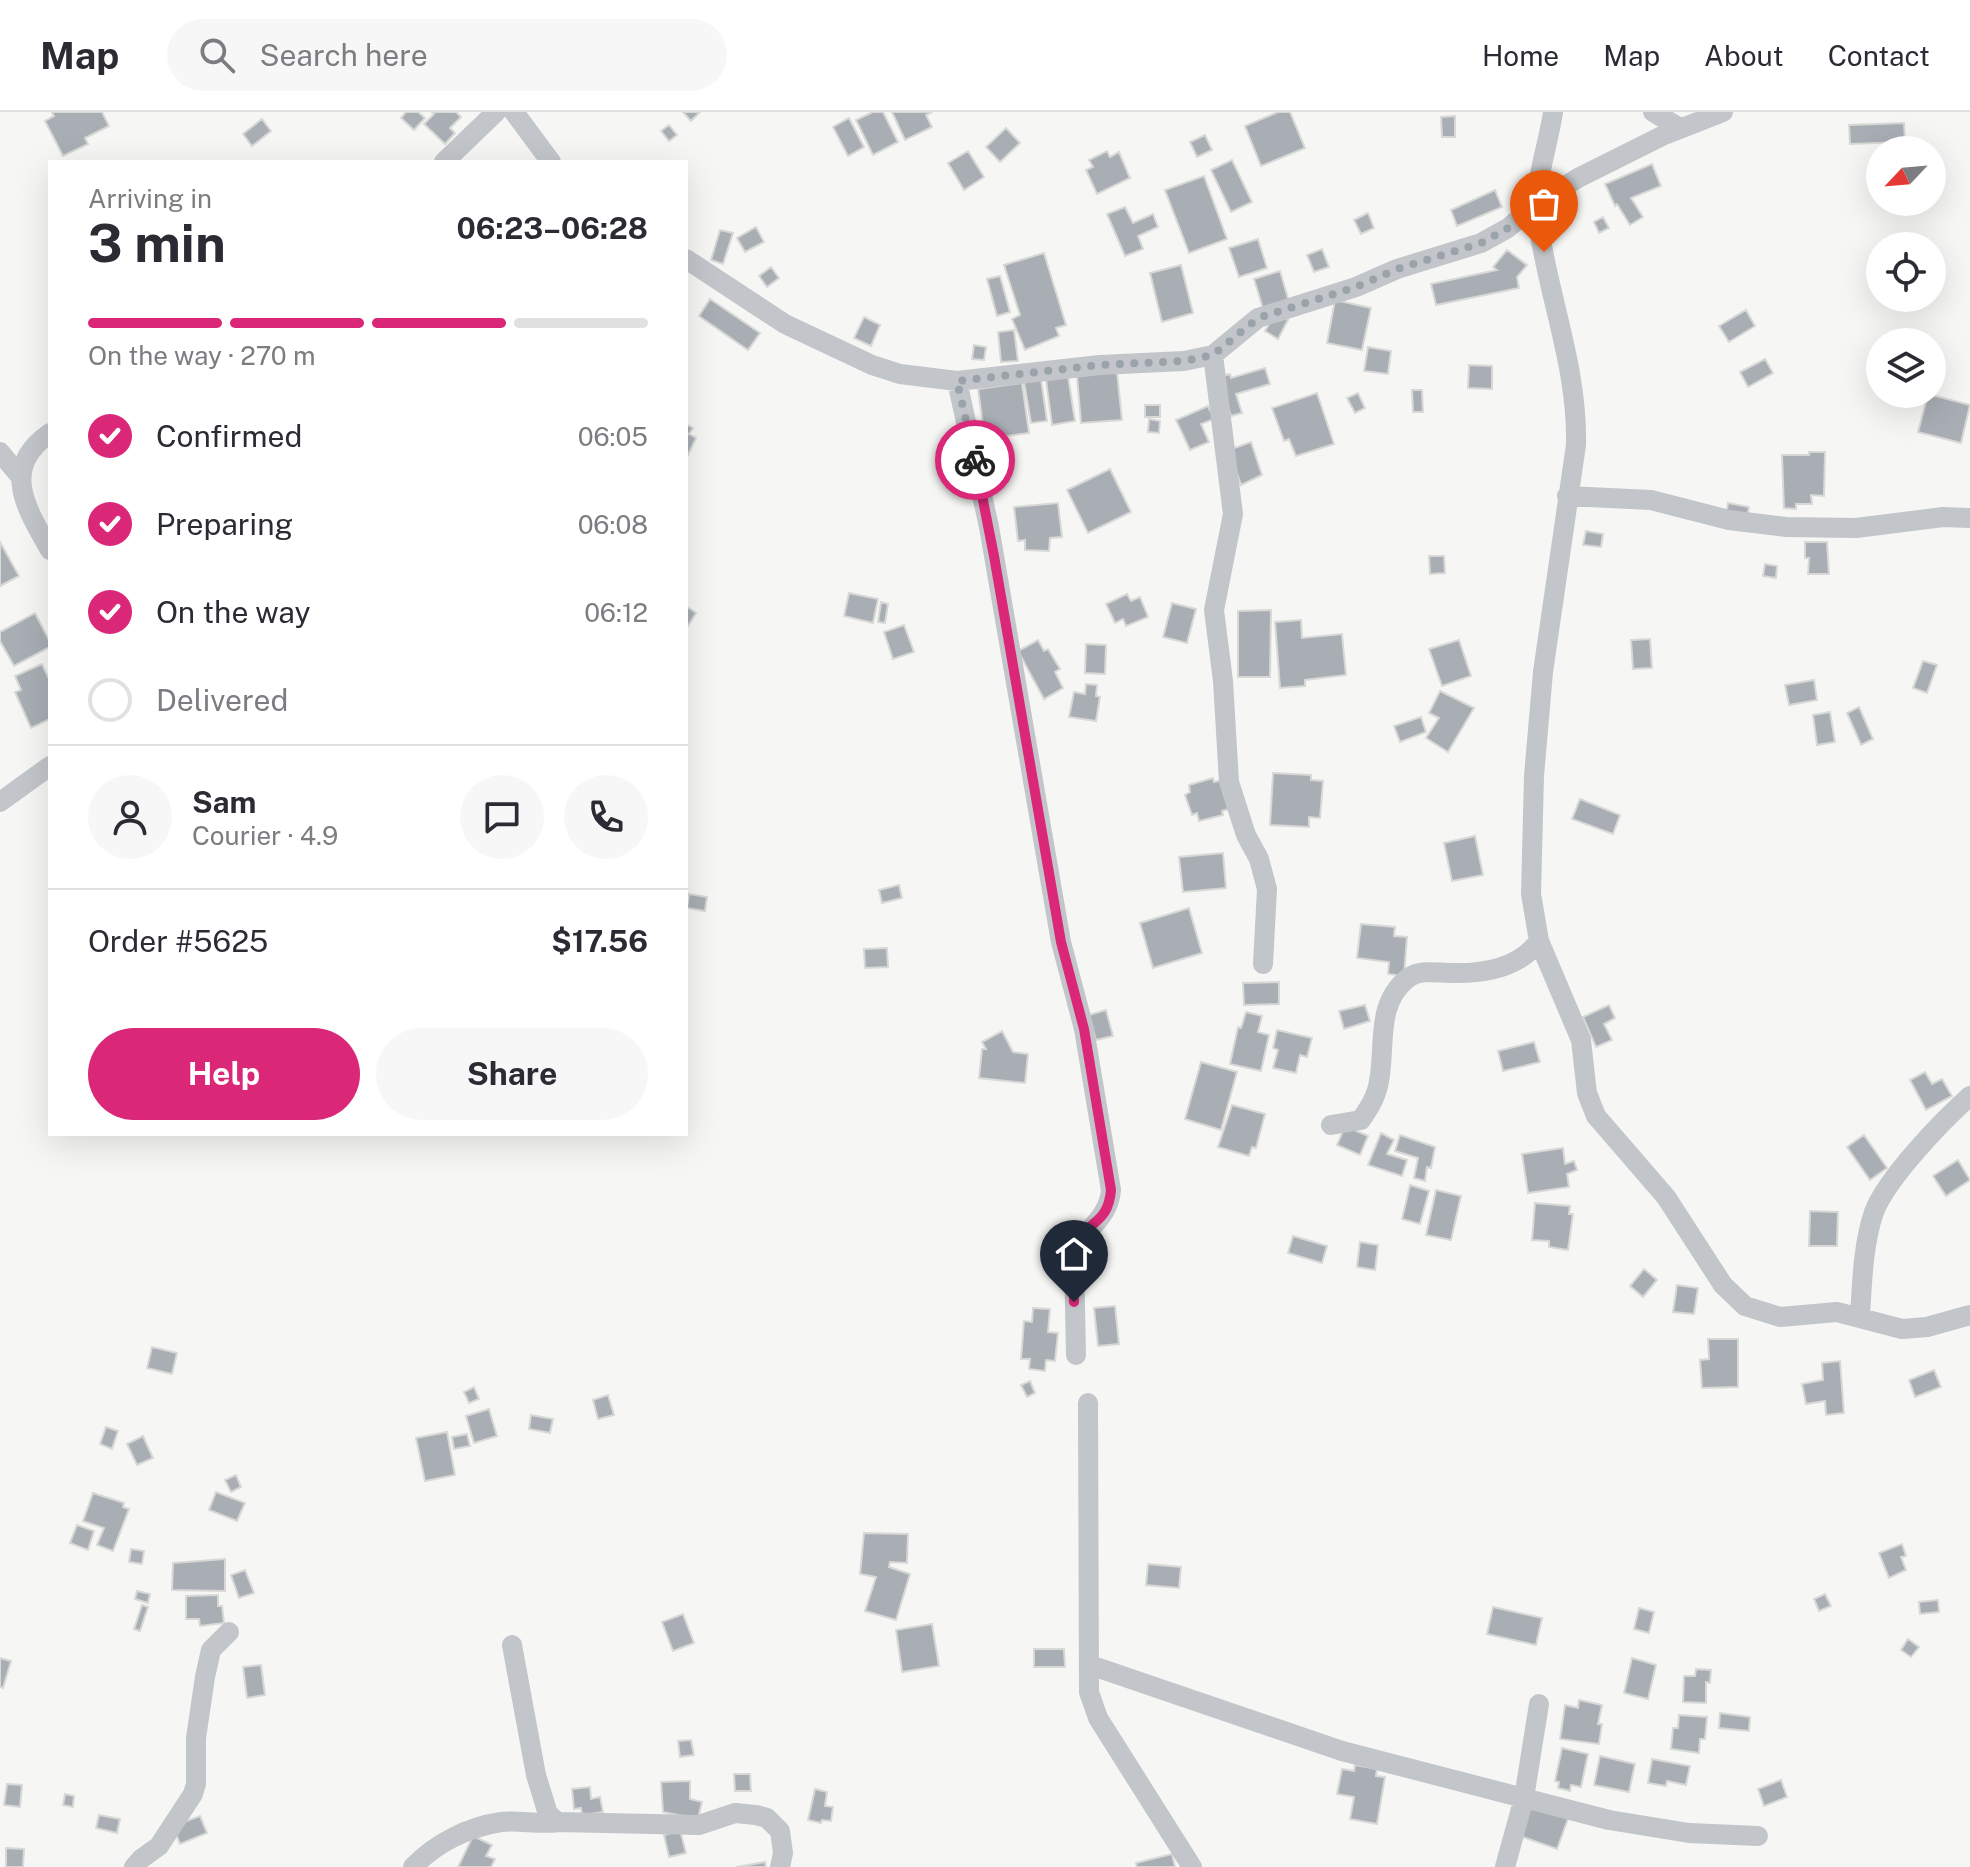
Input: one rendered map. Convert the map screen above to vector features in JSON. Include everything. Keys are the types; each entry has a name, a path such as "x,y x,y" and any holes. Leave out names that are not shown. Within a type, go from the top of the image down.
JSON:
{"street":[{"path":"446,160 496,112"},
{"path":"514,112 550,160"},
{"path":"1553,112 1535,205 1575,407 1576,445 1543,672 1534,776 1531,894 1539,941 1581,1040 1587,1093 1596,1116 1666,1197 1723,1285 1745,1306 1780,1317 1837,1312 1883,1325 1914,1329 1970,1315"},
{"path":"1653,112 1680,128"},
{"path":"688,260 785,324 900,374 957,381 1100,365 1184,361 1213,355 1258,318 1481,243 1508,228 1535,205 1604,164 1680,128 1723,112"},
{"path":"1213,355 1233,514 1214,610 1223,681 1229,782 1246,835 1259,859 1267,889 1263,964"},
{"path":"957,381 989,527 1058,927 1084,1029 1111,1190 1109,1206 1103,1217 1078,1242 1074,1257 1076,1355"},
{"path":"48,435 28,454 19,475 23,503 48,547"},
{"path":"0,452 19,475"},
{"path":"1567,496 1651,500 1729,520 1786,527 1856,528 1943,517 1970,518"},
{"path":"0,802 48,767"},
{"path":"1331,1125 1361,1120 1373,1102 1379,1084 1385,1013 1390,999 1407,979 1417,973 1489,971 1524,957 1539,941"},
{"path":"1860,1317 1862,1284 1875,1211 1885,1191 1927,1138 1970,1096"},
{"path":"1088,1403 1089,1692 1098,1718 1192,1867"},
{"path":"134,1867 159,1846 193,1794 196,1784 196,1738 205,1677 211,1650 229,1632"},
{"path":"512,1645 536,1775 548,1814 567,1825 596,1822 699,1825 735,1813 756,1815 767,1818 780,1831 783,1853 780,1867"},
{"path":"1090,1665 1342,1751 1609,1820 1689,1833 1758,1836"},
{"path":"1505,1867 1524,1798 1539,1704"},
{"path":"413,1867 440,1843 472,1829 501,1822 541,1825 558,1822"}],"building":[{"path":"52,112 102,112 109,126 85,138 88,144 63,156 45,121 54,116"},
{"path":"406,112 418,112 425,118 414,130 401,118"},
{"path":"432,112 456,112 461,117 450,128 455,133 445,144 424,124 434,114"},
{"path":"683,112 700,112 691,121"},
{"path":"873,112 883,112 898,142 873,155 856,120"},
{"path":"892,112 932,112 926,115 932,127 905,140"},
{"path":"1278,112 1290,112 1305,148 1261,166 1245,126"},
{"path":"1455,116 1455,137 1442,137 1441,117"},
{"path":"849,118 864,147 848,156 833,127"},
{"path":"262,119 271,131 252,146 243,134"},
{"path":"1904,123 1905,136 1866,136 1866,143 1850,144 1849,125"},
{"path":"669,125 677,135 669,141 661,131"},
{"path":"1006,128 1020,143 1000,162 986,147"},
{"path":"1205,135 1212,150 1197,157 1190,142"},
{"path":"968,151 984,177 964,190 948,163"},
{"path":"1107,151 1110,157 1119,152 1130,178 1097,194 1086,170 1093,167 1089,160"},
{"path":"1232,160 1252,202 1231,212 1211,170"},
{"path":"1652,164 1661,186 1631,198 1643,217 1630,225 1617,204 1615,206 1605,184"},
{"path":"1204,176 1227,239 1189,253 1165,190"},
{"path":"1495,190 1502,207 1457,226 1451,210"},
{"path":"1125,207 1133,223 1153,214 1158,227 1138,236 1143,249 1125,256 1107,214"},
{"path":"1368,213 1374,228 1361,234 1354,220"},
{"path":"1603,217 1609,228 1599,233 1594,222"},
{"path":"756,227 764,242 745,252 737,238"},
{"path":"720,230 733,233 723,264 711,260"},
{"path":"1258,239 1267,268 1239,277 1229,248"},
{"path":"1322,249 1329,267 1314,272 1307,255"},
{"path":"1507,250 1527,265 1517,277 1519,288 1436,305 1431,284 1497,270 1493,267"},
{"path":"1044,253 1066,325 1056,328 1059,336 1025,350 1012,319 1020,315 1004,265"},
{"path":"1181,265 1193,313 1162,322 1150,273"},
{"path":"771,267 779,278 767,287 759,276"},
{"path":"1280,271 1290,305 1264,312 1254,279"},
{"path":"1000,276 1010,312 997,316 987,279"},
{"path":"710,299 760,333 748,350 699,316"},
{"path":"1335,300 1371,308 1362,350 1327,343"},
{"path":"1746,310 1755,326 1729,342 1719,326"},
{"path":"1275,314 1288,320 1278,339 1265,331"},
{"path":"864,317 880,325 871,346 854,338"},
{"path":"1014,330 1018,361 1001,362 998,332"},
{"path":"974,345 986,347 984,360 972,359"},
{"path":"1368,347 1391,351 1388,374 1364,371"},
{"path":"1765,359 1773,373 1748,387 1740,372"},
{"path":"1469,365 1492,366 1492,389 1468,388"},
{"path":"1265,368 1270,384 1236,394 1242,413 1231,416 1219,377 1230,374 1231,378"},
{"path":"1117,372 1122,420 1081,423 1077,376"},
{"path":"1068,376 1075,421 1052,425 1046,380"},
{"path":"1041,379 1047,421 1031,423 1024,382"},
{"path":"1022,383 1029,433 985,439 978,389"},
{"path":"1412,390 1422,390 1423,412 1413,412"},
{"path":"1317,393 1334,444 1296,456 1289,439 1284,441 1272,408"},
{"path":"1358,393 1365,408 1355,413 1347,398"},
{"path":"1946,399 1970,405 1961,443 1918,432 1924,408 1946,408"},
{"path":"1145,405 1160,405 1160,417 1145,417"},
{"path":"1208,406 1214,419 1201,424 1209,442 1190,450 1176,420"},
{"path":"1149,419 1160,421 1159,433 1148,432"},
{"path":"688,425 693,428 689,434 696,438 688,455"},
{"path":"1251,442 1262,475 1241,485 1229,450"},
{"path":"1809,452 1825,452 1824,496 1811,495 1812,504 1796,504 1796,509 1784,508 1782,455 1809,455"},
{"path":"1110,469 1131,512 1088,533 1067,490"},
{"path":"1058,503 1062,537 1050,538 1049,551 1025,550 1025,540 1018,541 1014,507"},
{"path":"1728,503 1749,507 1747,519 1726,515"},
{"path":"1586,531 1603,534 1601,547 1583,545"},
{"path":"0,542 19,576 0,586"},
{"path":"1805,542 1827,542 1829,574 1808,574 1809,558 1805,558"},
{"path":"1429,556 1444,556 1445,573 1430,574"},
{"path":"1765,564 1777,566 1776,578 1763,576"},
{"path":"849,593 878,599 873,623 844,616"},
{"path":"1127,594 1131,601 1140,597 1148,617 1126,626 1123,619 1115,623 1106,604"},
{"path":"881,602 888,604 885,623 878,622"},
{"path":"1172,603 1196,609 1187,643 1163,637"},
{"path":"688,607 696,613 688,626"},
{"path":"1271,610 1270,677 1238,677 1238,611"},
{"path":"35,613 48,638 48,648 14,666 0,641 0,632"},
{"path":"1301,620 1302,638 1342,634 1346,675 1305,680 1305,686 1280,688 1275,622"},
{"path":"904,625 914,652 893,659 884,632"},
{"path":"1650,639 1652,668 1633,669 1631,640"},
{"path":"1038,640 1044,651 1048,649 1060,669 1055,672 1063,688 1044,699 1018,651"},
{"path":"1459,640 1471,676 1442,686 1429,649"},
{"path":"1086,644 1106,645 1105,674 1085,673"},
{"path":"1923,661 1937,665 1927,693 1913,688"},
{"path":"42,664 48,677 48,720 31,728 15,692 21,690 15,676"},
{"path":"1814,680 1817,700 1789,705 1785,685"},
{"path":"1086,684 1097,685 1096,696 1100,697 1096,721 1069,717 1074,692 1085,694"},
{"path":"1440,691 1474,708 1448,752 1426,738 1439,718 1429,713"},
{"path":"1859,707 1873,739 1861,745 1847,713"},
{"path":"1830,712 1835,742 1817,745 1813,715"},
{"path":"1421,717 1426,732 1400,742 1394,726"},
{"path":"1273,773 1311,775 1311,780 1323,781 1320,818 1309,817 1309,827 1270,825"},
{"path":"1213,778 1214,782 1223,780 1229,809 1222,811 1223,815 1199,821 1197,813 1192,815 1185,795 1190,792 1189,785"},
{"path":"1580,799 1620,815 1613,834 1572,819"},
{"path":"1475,836 1483,875 1452,881 1444,843"},
{"path":"1223,853 1226,888 1183,892 1179,857"},
{"path":"899,885 902,898 882,903 879,890"},
{"path":"689,894 707,897 705,911 688,908"},
{"path":"1189,908 1202,953 1153,968 1140,923"},
{"path":"1361,924 1395,927 1394,936 1407,937 1404,976 1388,974 1389,962 1357,958"},
{"path":"887,948 888,967 865,968 864,949"},
{"path":"1279,982 1279,1004 1244,1005 1243,983"},
{"path":"1365,1005 1370,1021 1344,1029 1339,1011"},
{"path":"1609,1005 1615,1018 1604,1024 1612,1040 1596,1047 1583,1017"},
{"path":"1106,1010 1113,1036 1096,1040 1089,1015"},
{"path":"1246,1012 1262,1016 1258,1032 1269,1035 1261,1071 1230,1064 1238,1027 1241,1028"},
{"path":"1277,1030 1312,1038 1307,1057 1300,1055 1296,1073 1273,1068 1278,1050 1273,1048"},
{"path":"1002,1031 1013,1052 1028,1054 1025,1083 979,1078 982,1049 986,1049 982,1042"},
{"path":"1534,1042 1540,1062 1503,1071 1498,1051"},
{"path":"1201,1062 1237,1072 1221,1130 1185,1119"},
{"path":"1925,1072 1932,1084 1942,1079 1952,1096 1926,1110 1910,1080"},
{"path":"1232,1105 1265,1114 1256,1148 1252,1147 1249,1156 1218,1147"},
{"path":"1345,1126 1368,1136 1360,1155 1337,1145"},
{"path":"1381,1133 1394,1140 1387,1154 1407,1160 1402,1176 1368,1165"},
{"path":"1400,1135 1435,1147 1425,1181 1414,1178 1418,1158 1395,1151"},
{"path":"1864,1135 1887,1168 1870,1180 1847,1147"},
{"path":"1563,1148 1565,1164 1574,1161 1577,1170 1567,1174 1569,1187 1528,1193 1522,1154"},
{"path":"1958,1160 1970,1180 1946,1196 1933,1176"},
{"path":"1410,1185 1429,1191 1420,1224 1402,1219"},
{"path":"1436,1190 1461,1196 1451,1240 1426,1235"},
{"path":"1535,1203 1570,1206 1569,1214 1573,1214 1568,1250 1549,1247 1549,1241 1532,1240"},
{"path":"1810,1211 1838,1212 1837,1246 1809,1246"},
{"path":"1293,1236 1327,1246 1322,1263 1288,1253"},
{"path":"1360,1242 1378,1245 1375,1270 1357,1267"},
{"path":"1644,1269 1657,1280 1643,1297 1630,1286"},
{"path":"1677,1285 1698,1288 1694,1314 1673,1312"},
{"path":"1115,1306 1119,1344 1098,1346 1094,1308"},
{"path":"1033,1308 1050,1309 1048,1332 1058,1333 1055,1361 1046,1360 1045,1371 1029,1369 1030,1359 1021,1359 1024,1321 1032,1322"},
{"path":"1708,1339 1738,1339 1738,1387 1702,1388 1700,1360 1709,1359"},
{"path":"152,1347 177,1353 172,1374 147,1368"},
{"path":"1840,1361 1844,1413 1826,1415 1825,1401 1806,1404 1802,1384 1823,1380 1822,1363"},
{"path":"1934,1370 1941,1387 1915,1397 1909,1380"},
{"path":"1030,1381 1035,1393 1027,1397 1021,1385"},
{"path":"474,1387 479,1399 469,1403 464,1392"},
{"path":"608,1395 614,1415 598,1419 593,1400"},
{"path":"489,1409 497,1436 474,1443 466,1416"},
{"path":"531,1415 553,1419 550,1433 529,1429"},
{"path":"106,1427 118,1431 112,1449 100,1444"},
{"path":"447,1432 455,1475 425,1481 416,1438"},
{"path":"467,1434 470,1446 454,1449 452,1437"},
{"path":"143,1436 153,1458 137,1465 127,1444"},
{"path":"236,1475 241,1487 231,1492 225,1480"},
{"path":"216,1492 245,1503 237,1521 209,1510"},
{"path":"93,1493 124,1503 123,1507 129,1509 113,1551 97,1545 104,1528 83,1521"},
{"path":"77,1525 94,1531 88,1550 70,1543"},
{"path":"864,1533 908,1534 907,1563 890,1562 889,1567 910,1574 896,1620 865,1611 876,1577 860,1574"},
{"path":"1902,1544 1906,1556 1901,1557 1906,1570 1889,1578 1879,1553"},
{"path":"131,1549 144,1551 142,1564 129,1562"},
{"path":"225,1559 225,1591 172,1590 173,1563"},
{"path":"1148,1564 1181,1567 1179,1588 1146,1585"},
{"path":"245,1570 254,1593 239,1598 231,1575"},
{"path":"137,1591 150,1594 148,1603 135,1599"},
{"path":"1825,1594 1831,1606 1819,1611 1814,1599"},
{"path":"218,1595 224,1623 200,1626 199,1619 186,1619 186,1596"},
{"path":"1938,1600 1939,1612 1920,1614 1919,1602"},
{"path":"142,1605 148,1607 140,1631 134,1629"},
{"path":"1493,1607 1542,1618 1536,1645 1487,1634"},
{"path":"1639,1608 1654,1612 1649,1633 1634,1629"},
{"path":"683,1614 694,1643 673,1651 662,1622"},
{"path":"932,1624 939,1666 902,1672 896,1630"},
{"path":"1908,1639 1919,1647 1911,1657 1901,1650"},
{"path":"1034,1649 1064,1649 1065,1667 1034,1667"},
{"path":"0,1658 11,1661 3,1688 0,1687"},
{"path":"1632,1658 1656,1665 1648,1699 1624,1693"},
{"path":"261,1665 265,1695 247,1698 243,1667"},
{"path":"1696,1669 1711,1670 1710,1683 1706,1682 1706,1703 1683,1702 1684,1676 1695,1676"},
{"path":"1579,1700 1602,1705 1598,1724 1602,1724 1599,1744 1560,1739 1565,1705 1578,1708"},
{"path":"1720,1713 1750,1717 1749,1731 1719,1728"},
{"path":"1679,1715 1707,1717 1705,1739 1700,1739 1699,1753 1671,1749 1673,1728 1678,1728"},
{"path":"691,1740 694,1755 680,1757 678,1741"},
{"path":"1562,1748 1588,1754 1581,1787 1571,1785 1570,1791 1558,1788 1559,1782 1555,1781"},
{"path":"1600,1756 1635,1764 1629,1792 1594,1785"},
{"path":"1652,1759 1690,1766 1686,1785 1667,1781 1666,1786 1648,1783"},
{"path":"1355,1765 1377,1769 1376,1776 1385,1777 1377,1824 1350,1819 1354,1797 1337,1794 1342,1769 1354,1771"},
{"path":"734,1774 750,1774 751,1791 735,1791"},
{"path":"1781,1780 1787,1797 1764,1806 1758,1789"},
{"path":"690,1781 690,1799 702,1802 698,1819 663,1812 661,1782"},
{"path":"7,1784 22,1785 20,1807 4,1805"},
{"path":"590,1787 591,1799 600,1797 603,1812 582,1815 581,1808 574,1809 572,1789"},
{"path":"815,1789 827,1792 825,1806 833,1807 831,1821 822,1820 821,1823 808,1820"},
{"path":"65,1794 74,1796 73,1807 63,1805"},
{"path":"1532,1802 1569,1816 1557,1849 1520,1836"},
{"path":"99,1815 120,1819 117,1833 96,1828"},
{"path":"200,1816 207,1833 180,1844 173,1826"},
{"path":"680,1830 686,1853 669,1857 664,1835"},
{"path":"473,1836 492,1845 486,1856 495,1859 491,1867 458,1867"},
{"path":"6,1848 24,1849 23,1867 6,1867"},
{"path":"1172,1854 1175,1867 1137,1867 1136,1863"},
{"path":"765,1862 766,1867 736,1867"}],"way so far":[{"path":"975,460 957,381 1100,365 1184,361 1213,355 1258,318 1481,243 1508,228 1535,205 1544,252"}],"route":[{"path":"975,460 1061,942 1084,1029 1111,1190 1109,1206 1103,1217 1078,1242 1074,1257 1074,1302"}]}
